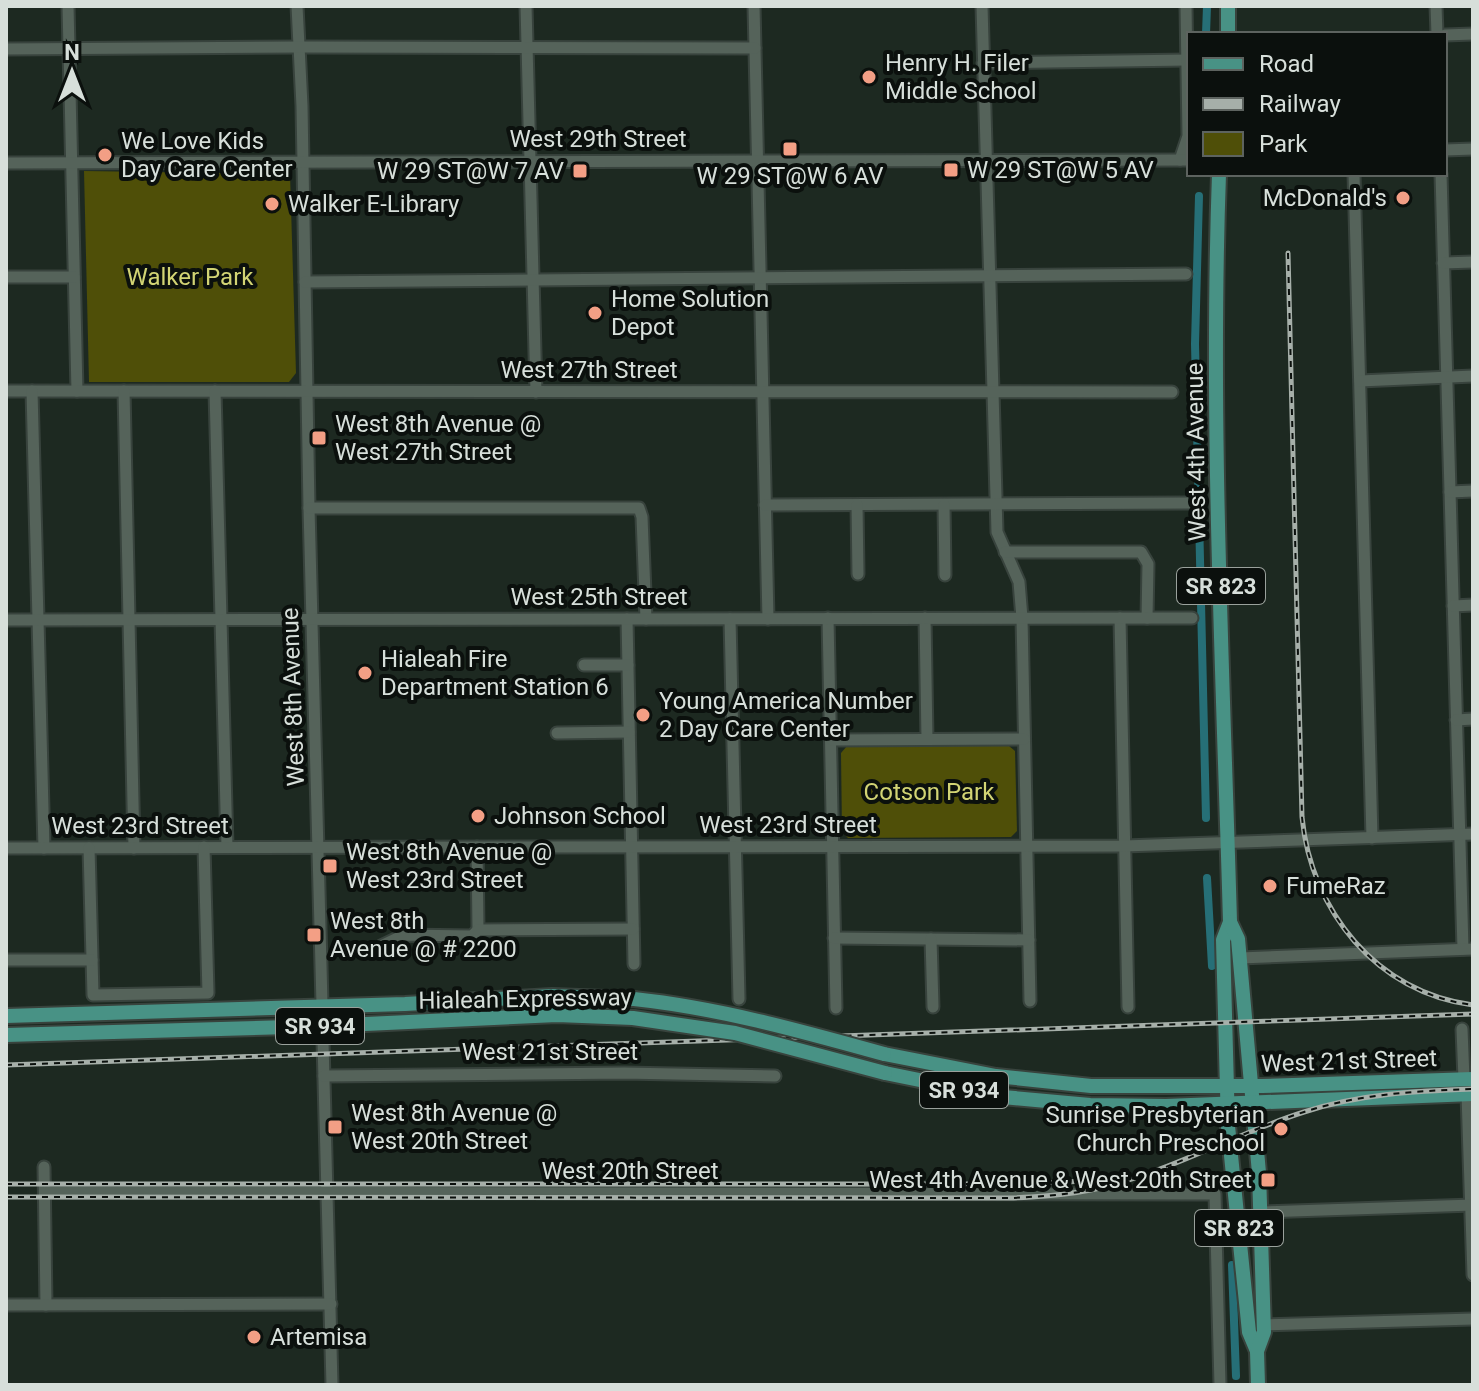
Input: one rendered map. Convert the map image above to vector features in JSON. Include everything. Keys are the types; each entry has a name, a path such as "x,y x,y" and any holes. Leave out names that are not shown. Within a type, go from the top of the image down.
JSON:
{"main road":[{"path":"1228,6 1228,32"},
{"name":"West 4th Avenue","path":"1219,176 1216,380 1230,922 1223,940 1226,1086 1249,1332 1257,1351"},
{"name":"West 4th Avenue","path":"1230,922 1238,939 1261,1212 1264,1325 1257,1351 1258,1385"},
{"name":"Hialeah Expressway","path":"6,1016 405,1004 552,996 634,999 760,1020 884,1054 1046,1083 1136,1087 1226,1086"},
{"name":"Hialeah Expressway","path":"6,1035 323,1026 557,1015 633,1018 735,1033 885,1073 972,1092 1045,1102 1137,1106 1227,1103"},
{"name":"West 21st Street","path":"1226,1086 1252,1094"},
{"name":"West 21st Street","path":"1227,1103 1252,1094 1469,1087"}],"street":[{"path":"68,6 77,391"},
{"name":"West 8th Avenue","path":"297,6 332,1385"},
{"path":"526,6 536,392"},
{"path":"754,6 768,619"},
{"path":"982,6 997,532 1019,582 1022,618 1030,1001"},
{"path":"983,63 1187,60 1186,6"},
{"path":"1436,6 1437,32"},
{"path":"1447,35 1473,34"},
{"path":"6,49 755,48"},
{"path":"1447,150 1473,149"},
{"name":"West 29th Street","path":"6,163 1185,160"},
{"path":"1354,176 1372,838"},
{"path":"1240,958 1468,949 1467,834 1456,720 1441,176"},
{"path":"1443,263 1473,262"},
{"path":"305,282 1186,274"},
{"path":"6,277 74,277"},
{"path":"1360,381 1473,376"},
{"name":"West 27th Street","path":"6,391 1172,392"},
{"path":"32,391 44,848"},
{"path":"124,391 134,848"},
{"path":"215,391 227,847"},
{"path":"1450,492 1473,491"},
{"path":"765,505 1189,503"},
{"path":"857,505 858,574"},
{"path":"944,505 945,575"},
{"path":"309,508 639,508 642,517 646,619"},
{"path":"1005,552 1141,552 1148,564 1147,618"},
{"path":"1453,606 1473,605"},
{"path":"828,618 836,1008"},
{"path":"925,618 927,739"},
{"path":"1120,618 1128,1007"},
{"name":"West 25th Street","path":"6,620 1192,618"},
{"path":"627,619 634,964"},
{"path":"730,619 739,999"},
{"path":"584,665 628,665"},
{"path":"1456,720 1473,719"},
{"path":"557,733 629,732"},
{"path":"832,740 1024,739"},
{"name":"West 23rd Street","path":"6,848 1124,846 1467,834"},
{"path":"89,848 93,995 208,993 204,847"},
{"path":"477,847 478,930"},
{"path":"381,946 404,935 472,936 478,930 633,929"},
{"path":"834,938 1029,940"},
{"path":"931,939 933,1007"},
{"path":"6,960 92,960"},
{"path":"1462,1029 1469,1087 1473,1275"},
{"name":"West 21st Street","path":"324,1076 653,1073 775,1076"},
{"path":"44,1167 46,1305"},
{"name":"West 20th Street","path":"45,1192 1215,1194 1220,1385"},
{"path":"1261,1212 1472,1205"},
{"path":"6,1305 331,1304"},
{"path":"1264,1325 1473,1319"}],"green space":[{"name":"Walker Park","path":"84,171 290,174 296,373 289,382 89,382"},
{"name":"Cotson Park","path":"847,746 1009,746 1015,751 1017,831 1011,837 848,838 842,832 841,753"}],"waterway":[{"path":"1206,32 1207,6"},
{"path":"1199,196 1195,344 1206,818"},
{"path":"1207,878 1212,966"},
{"path":"1232,1265 1236,1376"}],"railway":[{"path":"1288,253 1302,817 1308,852 1319,884 1335,915 1355,942 1379,965 1407,984 1438,997 1473,1005"},
{"path":"6,1065 1473,1014"},
{"path":"6,1197 1013,1198 1090,1190 1139,1177 1280,1120 1345,1101 1387,1094 1473,1089"},
{"path":"6,1184 1028,1184 1084,1181"}],"place":[{"name":"Henry H. Filer Middle School","path":"869,77"},
{"name":"W 29 ST@W 6 AV","path":"790,149"},
{"name":"We Love Kids Day Care Center","path":"105,155"},
{"name":"W 29 ST@W 5 AV","path":"951,170"},
{"name":"W 29 ST@W 7 AV","path":"580,171"},
{"name":"McDonald's","path":"1403,198"},
{"name":"Walker E-Library","path":"272,204"},
{"name":"Home Solution Depot","path":"595,313"},
{"name":"West 8th Avenue @ West 27th Street","path":"319,438"},
{"name":"Hialeah Fire Department Station 6","path":"365,673"},
{"name":"Young America Number 2 Day Care Center","path":"643,715"},
{"name":"Johnson School","path":"478,816"},
{"name":"West 8th Avenue @ West 23rd Street","path":"330,866"},
{"name":"FumeRaz","path":"1270,886"},
{"name":"West 8th Avenue @ # 2200","path":"314,935"},
{"name":"West 8th Avenue @ West 20th Street","path":"335,1127"},
{"name":"Sunrise Presbyterian Church Preschool","path":"1281,1129"},
{"name":"West 4th Avenue & West 20th Street","path":"1268,1180"},
{"name":"Artemisa","path":"254,1337"}]}
